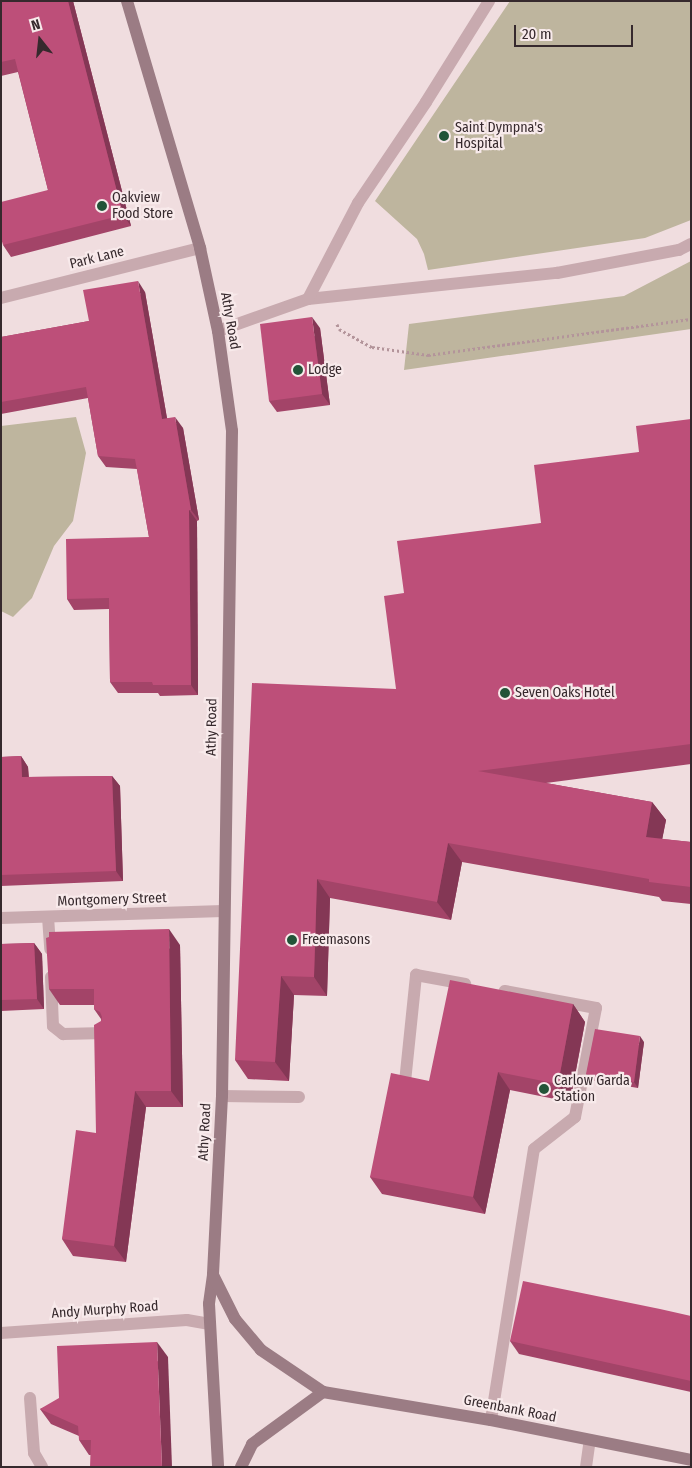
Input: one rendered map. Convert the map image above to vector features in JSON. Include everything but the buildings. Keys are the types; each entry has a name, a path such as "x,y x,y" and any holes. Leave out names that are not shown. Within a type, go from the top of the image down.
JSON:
{"main road":[{"name":"Athy Road","path":"127,1 200,248 218,331 232,431 223,911 222,1096 213,1275 209,1304 218,1467"},
{"name":"Greenbank Road","path":"213,1275 236,1319 261,1350 323,1392 491,1420 691,1460"},
{"path":"241,1467 252,1444 323,1392"}],"street":[{"path":"314,299 358,203 426,102 489,1"},
{"path":"218,331 314,299 557,272 679,250 691,244"},
{"name":"Park Lane","path":"1,298 200,248"},
{"name":"Montgomery Street","path":"1,918 223,911"},
{"path":"48,917 53,1026 63,1034 105,1033"},
{"path":"405,1082 416,975 596,1008 575,1117 534,1149 491,1420"},
{"path":"222,1096 300,1097"},
{"name":"Andy Murphy Road","path":"1,1333 187,1320 210,1324"},
{"path":"30,1398 34,1453 42,1467"},
{"path":"586,1467 590,1440"}],"path":[{"path":"314,299 339,329 372,347 428,356 691,319"}],"shaded area":[{"path":"510,1 691,1 691,220 645,238 428,270 424,254 417,239 375,201"},
{"path":"691,261 691,329 404,370 409,324 624,296"},
{"path":"76,417 86,453 73,521 54,546 32,598 13,617 1,611 1,426"}],"place":[{"name":"Saint Dympna's Hospital","path":"444,136"},
{"name":"Oakview Food Store","path":"102,206"},
{"name":"Lodge","path":"298,370"},
{"name":"Seven Oaks Hotel","path":"505,693"},
{"name":"Freemasons","path":"292,940"},
{"name":"Carlow Garda Station","path":"544,1089"}]}
